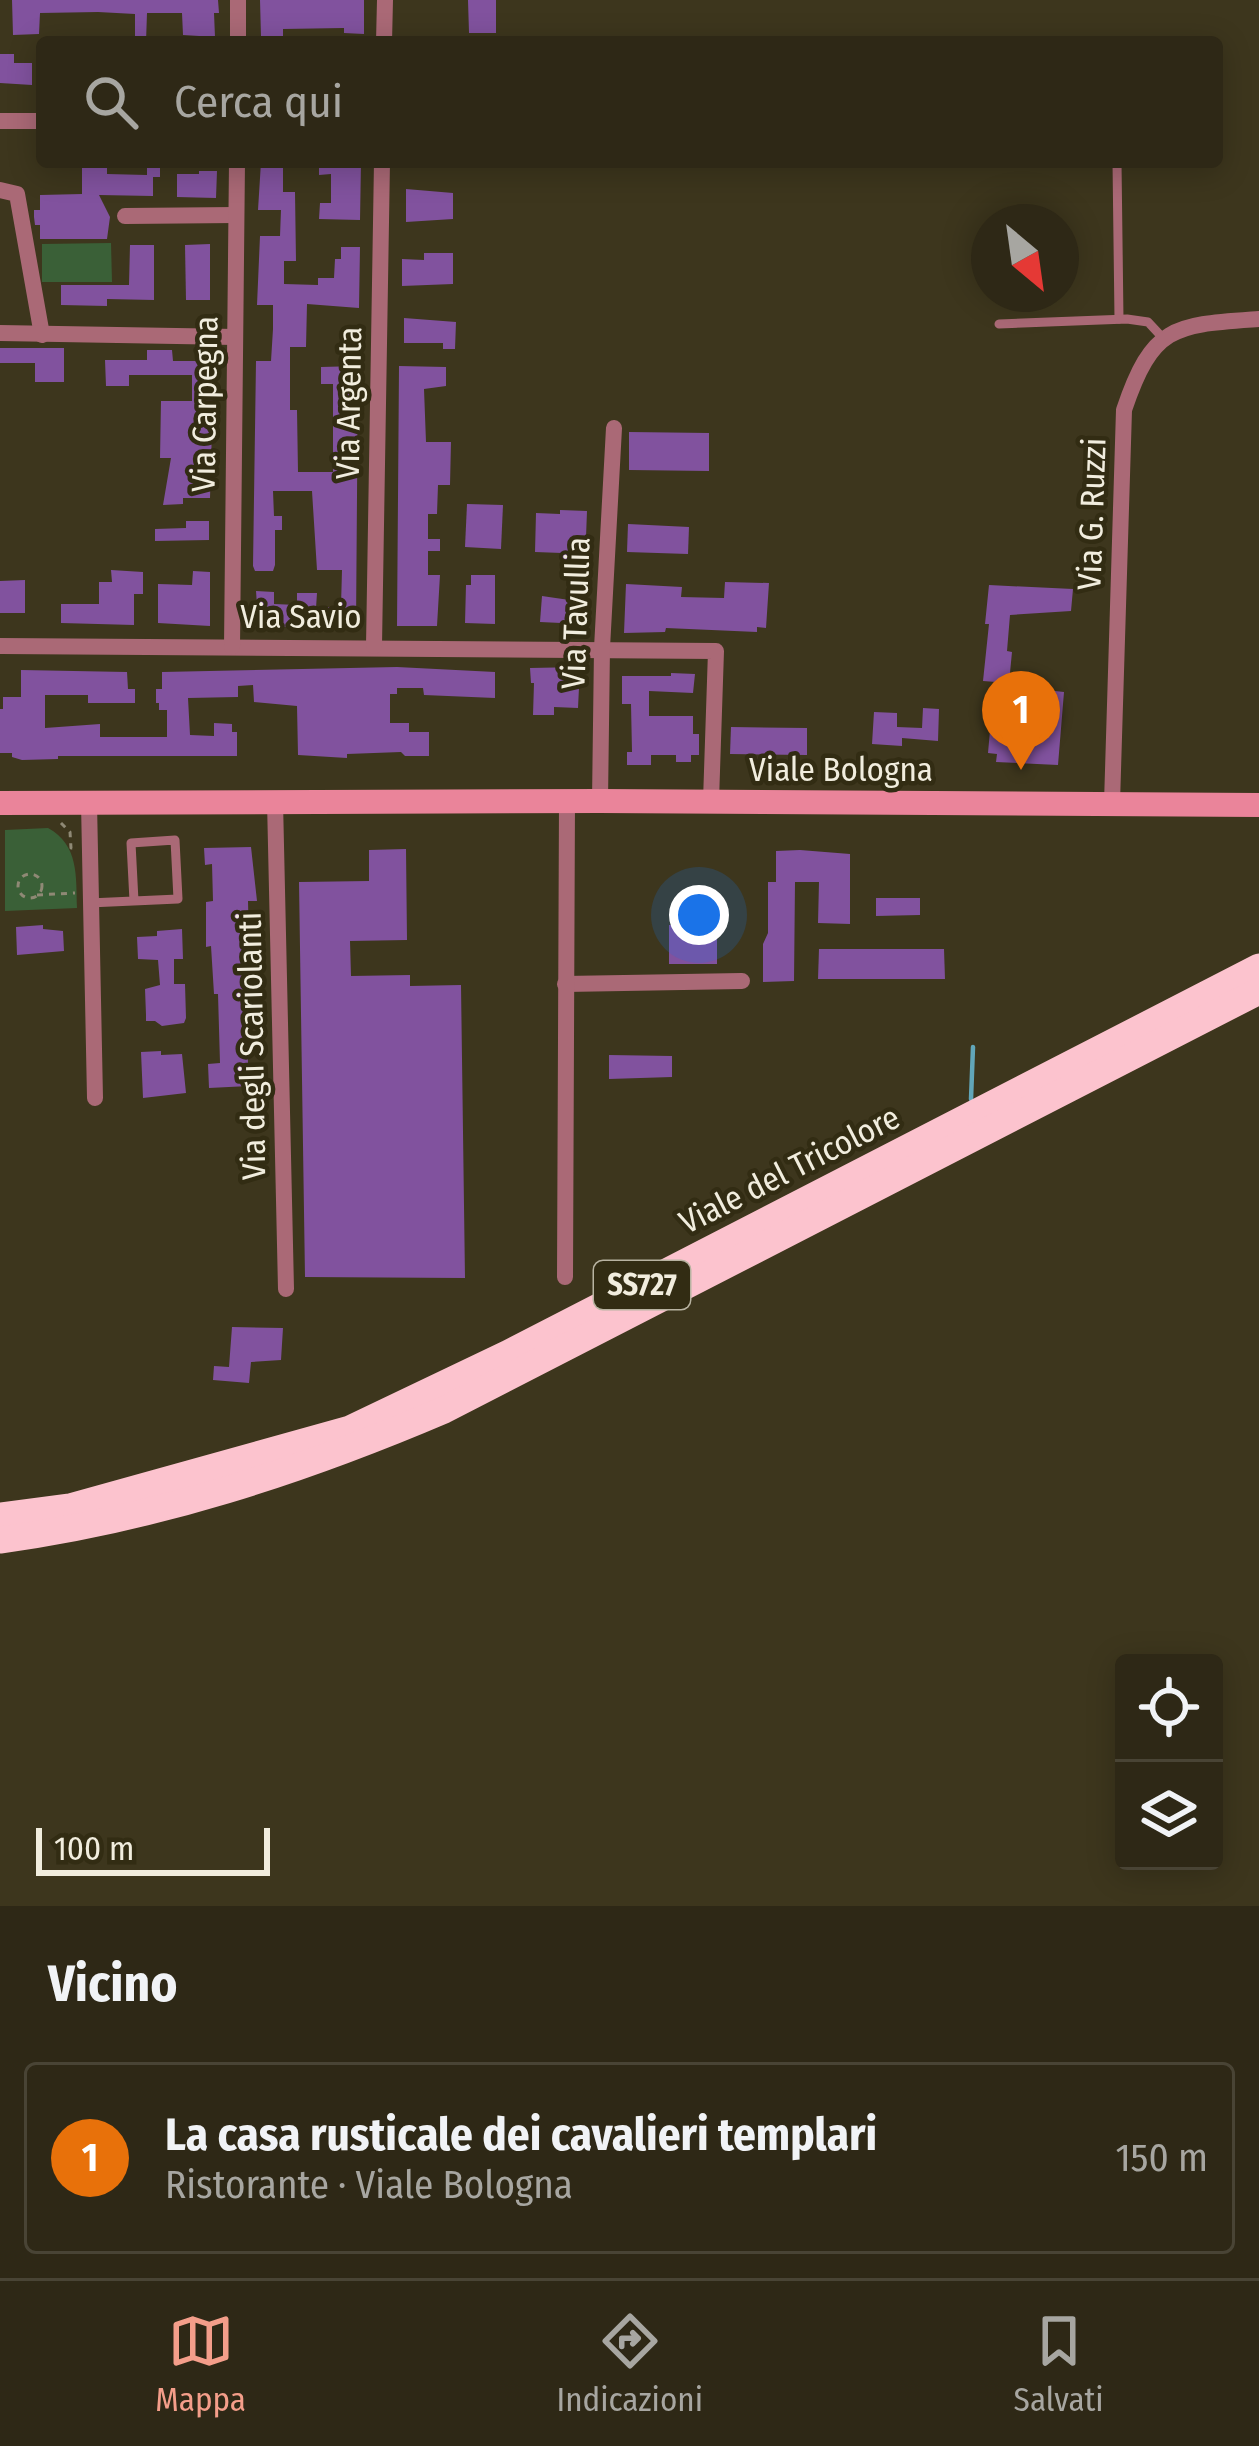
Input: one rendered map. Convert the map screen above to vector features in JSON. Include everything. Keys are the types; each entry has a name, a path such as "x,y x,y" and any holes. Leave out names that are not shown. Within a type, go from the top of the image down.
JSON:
{"highway":[{"name":"Viale del Tricolore","path":"0,1516 70,1508 350,1430 1259,967"},
{"name":"Viale del Tricolore","path":"0,1540 224,1493 344,1452 444,1410 1259,991"}],"main road":[{"name":"Viale Bologna","path":"0,803 1259,805"}],"street":[{"path":"238,0 238,36"},
{"path":"384,36 385,0"},
{"path":"0,121 36,121"},
{"name":"Via Carpegna","path":"232,647 236,168"},
{"name":"Via Argenta","path":"374,646 382,168"},
{"path":"0,190 17,194 10,221 42,334"},
{"path":"125,216 236,215"},
{"path":"1162,337 1192,323 1259,319"},
{"path":"0,333 235,337"},
{"name":"Via G. Ruzzi","path":"1112,802 1124,410 1138,369 1162,337"},
{"name":"Via Tavullia","path":"600,801 602,648 614,428"},
{"name":"Via Savio","path":"0,646 716,650 711,801"},
{"name":"Via degli Scariolanti","path":"275,801 286,1289"},
{"path":"565,1277 568,801"},
{"path":"88,803 95,1098"},
{"path":"566,984 742,982"}],"lane":[{"path":"1117,168 1119,319"},
{"path":"999,324 1119,319 1148,322 1162,337"},
{"path":"89,898 134,901 178,899 175,840 131,843 134,901"}],"path":[{"path":"38,896 89,898"}],"green space":[{"path":"111,243 112,282 42,282 42,244"},
{"path":"48,828 71,852 77,908 5,911 5,830"}],"building":[{"path":"12,0 218,0 215,36 183,35 182,13 147,13 146,36 135,36 135,14 98,12 40,13 39,34 13,35"},
{"path":"260,0 364,0 364,34 344,33 344,28 283,29 283,36 261,36"},
{"path":"468,0 496,0 496,33 469,33"},
{"path":"0,54 14,54 14,63 32,63 32,85 0,83"},
{"path":"82,168 147,175 147,168 160,168 160,177 153,177 153,196 99,195 110,217 107,239 40,239 34,210 40,210 40,195 82,194"},
{"path":"261,168 283,168 283,192 295,192 296,261 284,261 284,284 318,285 318,278 334,278 341,247 360,247 359,308 307,304 306,347 290,347 290,410 297,410 298,472 333,472 333,384 321,384 321,367 358,366 356,626 251,627 256,591 274,592 274,604 297,605 297,593 317,593 316,608 341,606 342,570 317,570 312,491 273,491 274,516 282,516 282,530 275,530 275,565 273,571 255,571 253,566 256,361 271,361 273,329 273,305 257,305 260,236 280,236 281,210 258,210"},
{"path":"319,168 361,168 360,220 319,219 320,203 331,203 331,174 319,175"},
{"path":"217,171 216,198 177,197 177,174"},
{"path":"406,189 453,193 453,219 406,222"},
{"path":"210,244 210,300 186,300 185,245"},
{"path":"130,245 154,245 154,300 61,305 61,285 129,285"},
{"path":"424,253 453,253 453,284 402,286 402,259 424,260"},
{"path":"404,318 456,322 455,349 443,349 443,343 404,343"},
{"path":"0,348 64,348 64,382 35,382 35,363 0,363"},
{"path":"147,350 172,350 173,361 214,361 210,498 183,498 183,504 163,505 171,458 160,458 161,401 192,401 192,375 129,375 129,386 106,386 105,360 147,360"},
{"path":"399,366 446,367 446,386 424,389 426,442 451,442 450,485 438,485 437,514 428,514 428,539 440,539 440,551 428,551 428,575 440,575 437,626 397,626"},
{"path":"629,432 709,433 709,471 629,470"},
{"path":"467,504 503,505 501,549 465,547"},
{"path":"560,510 587,511 585,564 561,564 562,553 535,552 536,513 560,514"},
{"path":"186,521 209,521 209,540 155,541 155,529 186,528"},
{"path":"628,524 689,527 688,554 627,552"},
{"path":"111,570 143,572 143,594 134,594 134,625 61,623 61,604 99,604 99,582 112,582"},
{"path":"193,571 210,572 210,626 158,623 158,584 192,585"},
{"path":"471,575 495,575 495,624 465,623 466,585 471,585"},
{"path":"25,580 25,613 0,613 0,581"},
{"path":"725,582 769,583 766,628 757,627 757,632 666,628 665,632 624,633 626,584 682,587 681,597 724,598"},
{"path":"989,585 1073,589 1071,611 1010,615 1009,683 983,681"},
{"path":"542,596 583,602 582,624 540,622"},
{"path":"397,667 495,672 495,698 424,695 423,688 397,688 397,694 390,694 390,723 409,723 409,732 429,732 429,756 401,752 347,754 347,758 298,755 297,706 254,702 253,685 238,686 238,697 188,698 190,735 214,736 214,723 232,724 232,732 237,732 237,756 22,760 12,753 0,753 3,697 21,697 21,670 127,672 128,689 135,689 135,703 88,703 88,695 45,695 45,728 100,724 100,737 167,737 167,710 159,710 156,703 162,672"},
{"path":"580,667 578,708 554,707 554,715 533,715 530,668"},
{"path":"695,674 693,693 649,691 649,716 693,716 699,755 691,755 691,762 676,762 676,755 651,755 651,765 627,765 627,752 632,752 631,704 622,704 622,676"},
{"path":"1039,692 1064,692 1058,765 996,762 997,754 988,753 991,719 1037,722"},
{"path":"923,708 939,709 938,741 902,738 902,746 872,744 874,712 897,713 897,727 922,728"},
{"path":"731,727 807,728 807,755 730,754"},
{"path":"251,847 257,901 248,901 249,945 243,945 249,1086 209,1088 208,1064 220,1063 218,994 214,994 211,946 206,947 206,902 213,901 212,864 205,865 204,848"},
{"path":"406,849 407,940 350,941 351,976 410,975 410,986 461,985 465,1278 305,1277 299,882 369,881 369,850"},
{"path":"776,851 850,854 850,924 818,923 819,882 795,882 794,981 763,982 768,882 776,882"},
{"path":"876,898 920,898 920,915 876,916"},
{"path":"717,924 717,964 669,964 669,925"},
{"path":"43,925 43,929 63,931 64,951 17,955 16,927"},
{"path":"182,929 183,959 174,959 174,984 185,984 186,1018 184,1023 162,1026 146,1021 145,989 160,985 158,960 138,959 137,937"},
{"path":"819,949 944,949 945,979 818,979"},
{"path":"161,1051 161,1055 182,1054 186,1093 143,1098 141,1052"},
{"path":"609,1055 672,1056 672,1077 609,1079"},
{"path":"232,1327 283,1328 281,1360 251,1362 249,1383 213,1380 214,1366 229,1367"}],"waterway":[{"path":"971,1099 973,1047"}],"place":[{"name":"La casa rusticale dei cavalieri templari","path":"1021,770"}]}
